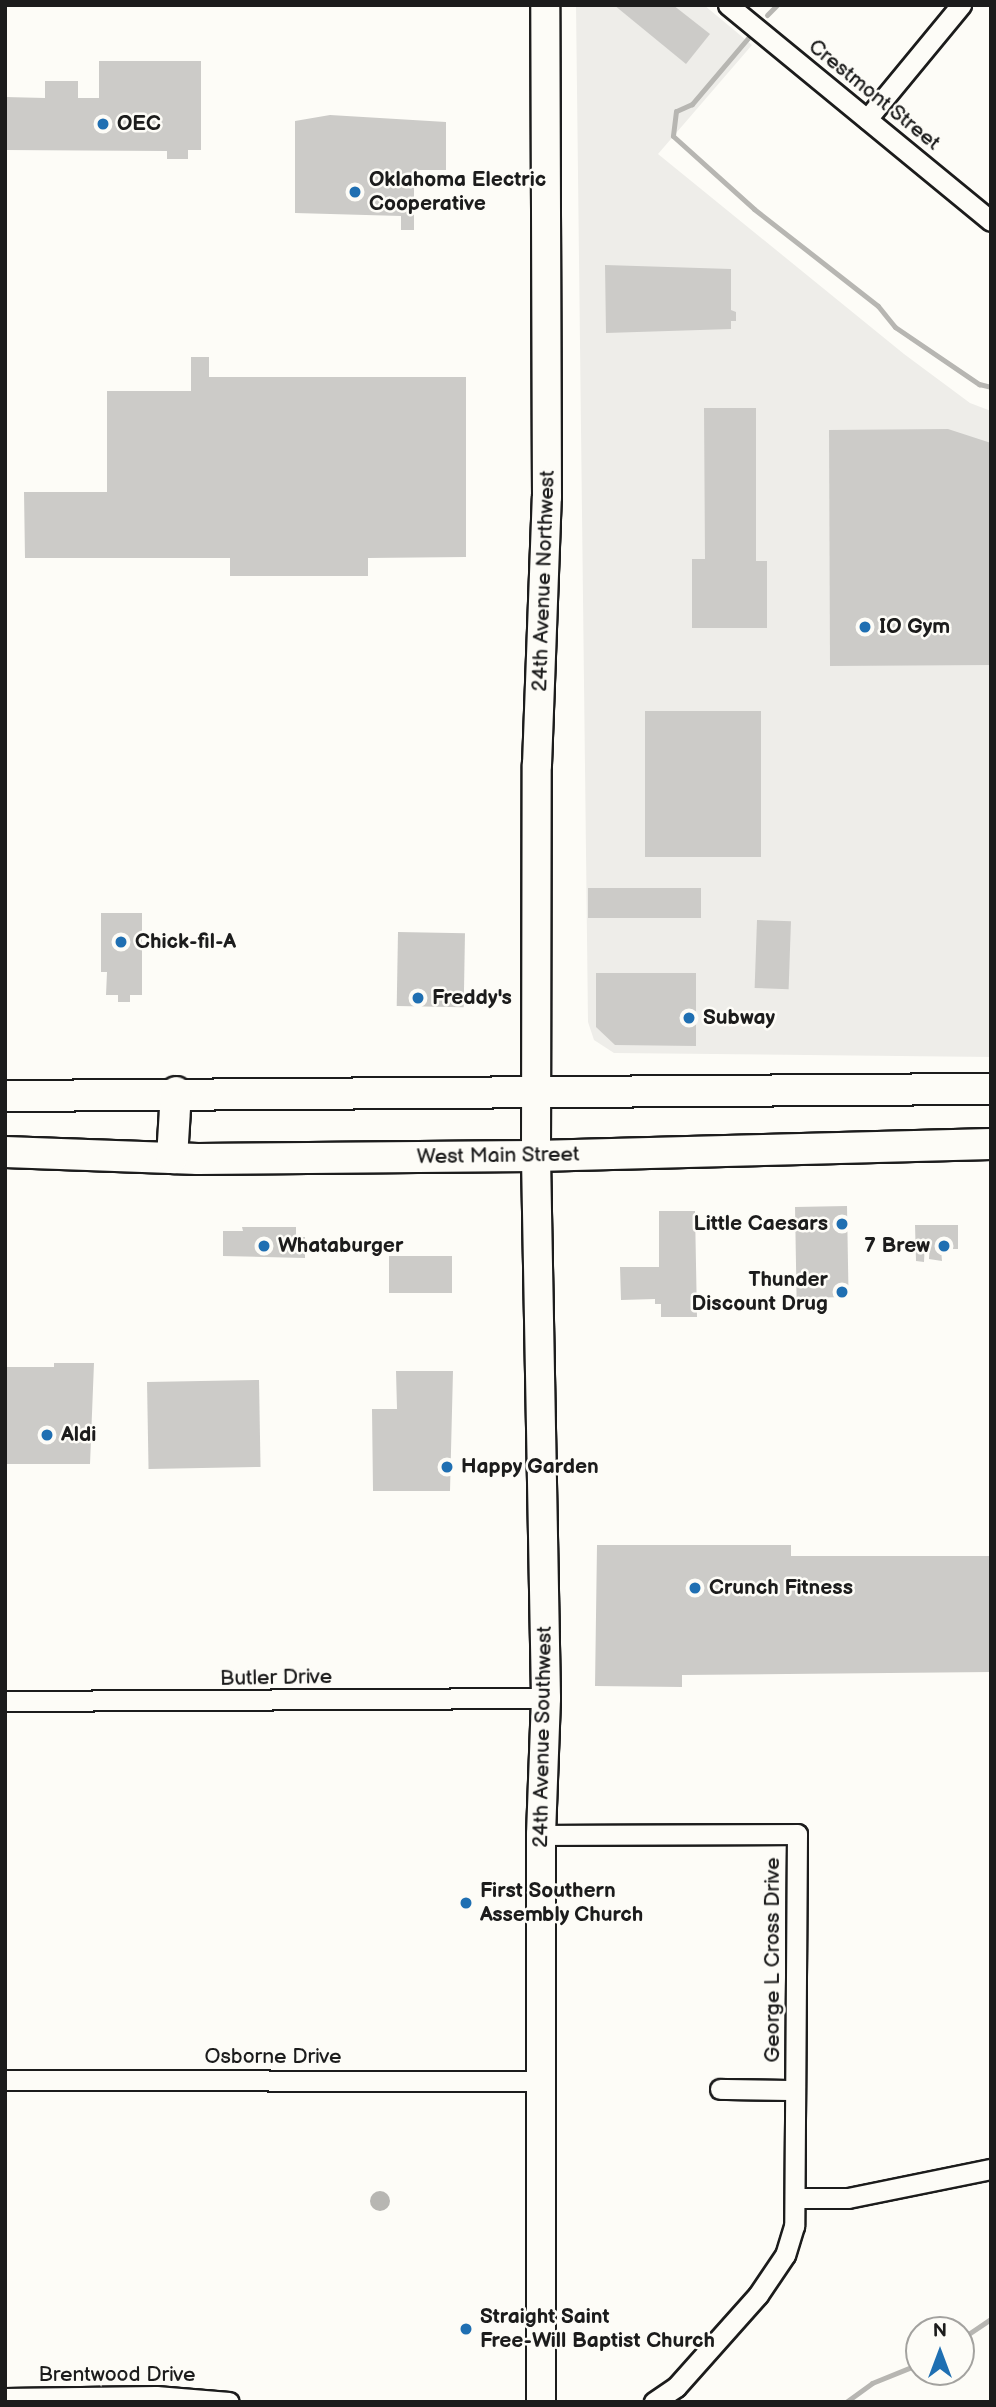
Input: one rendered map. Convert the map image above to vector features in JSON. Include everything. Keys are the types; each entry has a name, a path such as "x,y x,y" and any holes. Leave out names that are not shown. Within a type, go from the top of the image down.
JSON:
{"main road":[{"name":"24th Avenue Northwest","path":"536,1156 537,765 547,497 545,5"},
{"path":"5,1096 538,1090 991,1089"},
{"path":"172,1158 176,1093"},
{"name":"West Main Street","path":"5,1152 172,1158 536,1156 991,1144"},
{"name":"24th Avenue Southwest","path":"536,1156 546,1698 541,1835 541,2402"}],"street":[{"name":"Crestmont Street","path":"728,5 991,222"},
{"path":"867,119 961,5"},
{"name":"Butler Drive","path":"5,1701 546,1698"},
{"name":"George L Cross Drive","path":"541,1835 797,1835 797,2198 794,2226 776,2271 693,2370 654,2402"},
{"name":"Osborne Drive","path":"5,2080 541,2081"},
{"name":"George L Cross Drive","path":"720,2089 795,2090"},
{"path":"797,2198 848,2198 991,2169"},
{"name":"Brentwood Drive","path":"5,2398 168,2397 229,2402"}],"shaded area":[{"path":"576,5 704,5 752,45 658,154 904,354 970,403 991,411 991,1057 614,1053 594,1040 588,1022"},
{"path":"376,2191 384,2191 390,2201 384,2211 376,2211 370,2205 370,2197"}],"building":[{"path":"614,5 673,5 710,34 686,64"},
{"name":"OEC","path":"99,61 201,61 201,150 188,150 188,159 167,159 167,151 5,150 5,97 45,98 45,81 78,81 78,98 99,98"},
{"name":"Oklahoma Electric Cooperative","path":"330,115 446,122 446,170 414,170 414,230 401,230 401,216 295,213 295,121"},
{"path":"605,265 731,269 731,310 736,312 736,321 731,321 731,329 606,333"},
{"path":"191,357 209,357 209,377 466,377 466,557 368,558 368,576 230,576 230,558 25,558 24,492 107,492 107,391 191,391"},
{"path":"704,408 756,408 756,561 767,561 767,628 692,628 692,559 705,559"},
{"path":"948,429 991,443 991,665 830,666 829,430"},
{"path":"645,711 761,711 761,857 645,857"},
{"path":"588,888 701,888 701,918 588,918"},
{"name":"Chick-fil-A","path":"101,913 142,913 142,995 130,995 130,1002 118,1002 118,995 106,995 107,972 101,972"},
{"path":"757,920 791,921 789,989 755,988"},
{"path":"398,932 465,933 464,1007 397,1006"},
{"path":"596,973 696,973 696,1046 615,1045 596,1027"},
{"path":"847,1206 849,1297 797,1298 795,1207"},
{"path":"659,1211 695,1211 697,1317 661,1317 661,1304 655,1304 655,1299 621,1300 620,1267 659,1267"},
{"name":"7 Brew","path":"915,1225 958,1225 958,1249 941,1249 942,1261 929,1259 930,1243 925,1242 924,1262 916,1261"},
{"name":"Whataburger","path":"242,1227 296,1227 296,1237 305,1237 305,1258 223,1256 223,1231 243,1231"},
{"path":"389,1256 452,1256 452,1293 389,1293"},
{"name":"Aldi","path":"54,1363 94,1363 90,1464 5,1464 5,1367 54,1367"},
{"path":"396,1371 453,1371 450,1491 373,1491 372,1409 397,1409"},
{"path":"259,1380 261,1467 149,1469 147,1382"},
{"path":"597,1545 791,1545 791,1556 991,1556 991,1672 682,1675 682,1687 595,1686"}],"waterway":[{"path":"767,15 777,5"},
{"path":"748,38 692,104 676,111 673,136 754,209 878,306 895,327 979,384 991,387"},
{"path":"975,2330 991,2319"},
{"path":"846,2402 872,2383 905,2370"}],"place":[{"name":"OEC","path":"103,124"},
{"name":"Oklahoma Electric Cooperative","path":"355,192"},
{"name":"IO Gym","path":"865,627"},
{"name":"Chick-fil-A","path":"121,942"},
{"name":"Freddy's","path":"418,998"},
{"name":"Subway","path":"689,1018"},
{"name":"Little Caesars","path":"842,1224"},
{"name":"Whataburger","path":"264,1246"},
{"name":"7 Brew","path":"944,1246"},
{"name":"Thunder Discount Drug","path":"842,1292"},
{"name":"Aldi","path":"47,1435"},
{"name":"Happy Garden","path":"447,1467"},
{"name":"Crunch Fitness","path":"695,1588"},
{"name":"First Southern Assembly Church","path":"466,1903"},
{"name":"Straight Saint Free-Will Baptist Church","path":"466,2329"}]}
